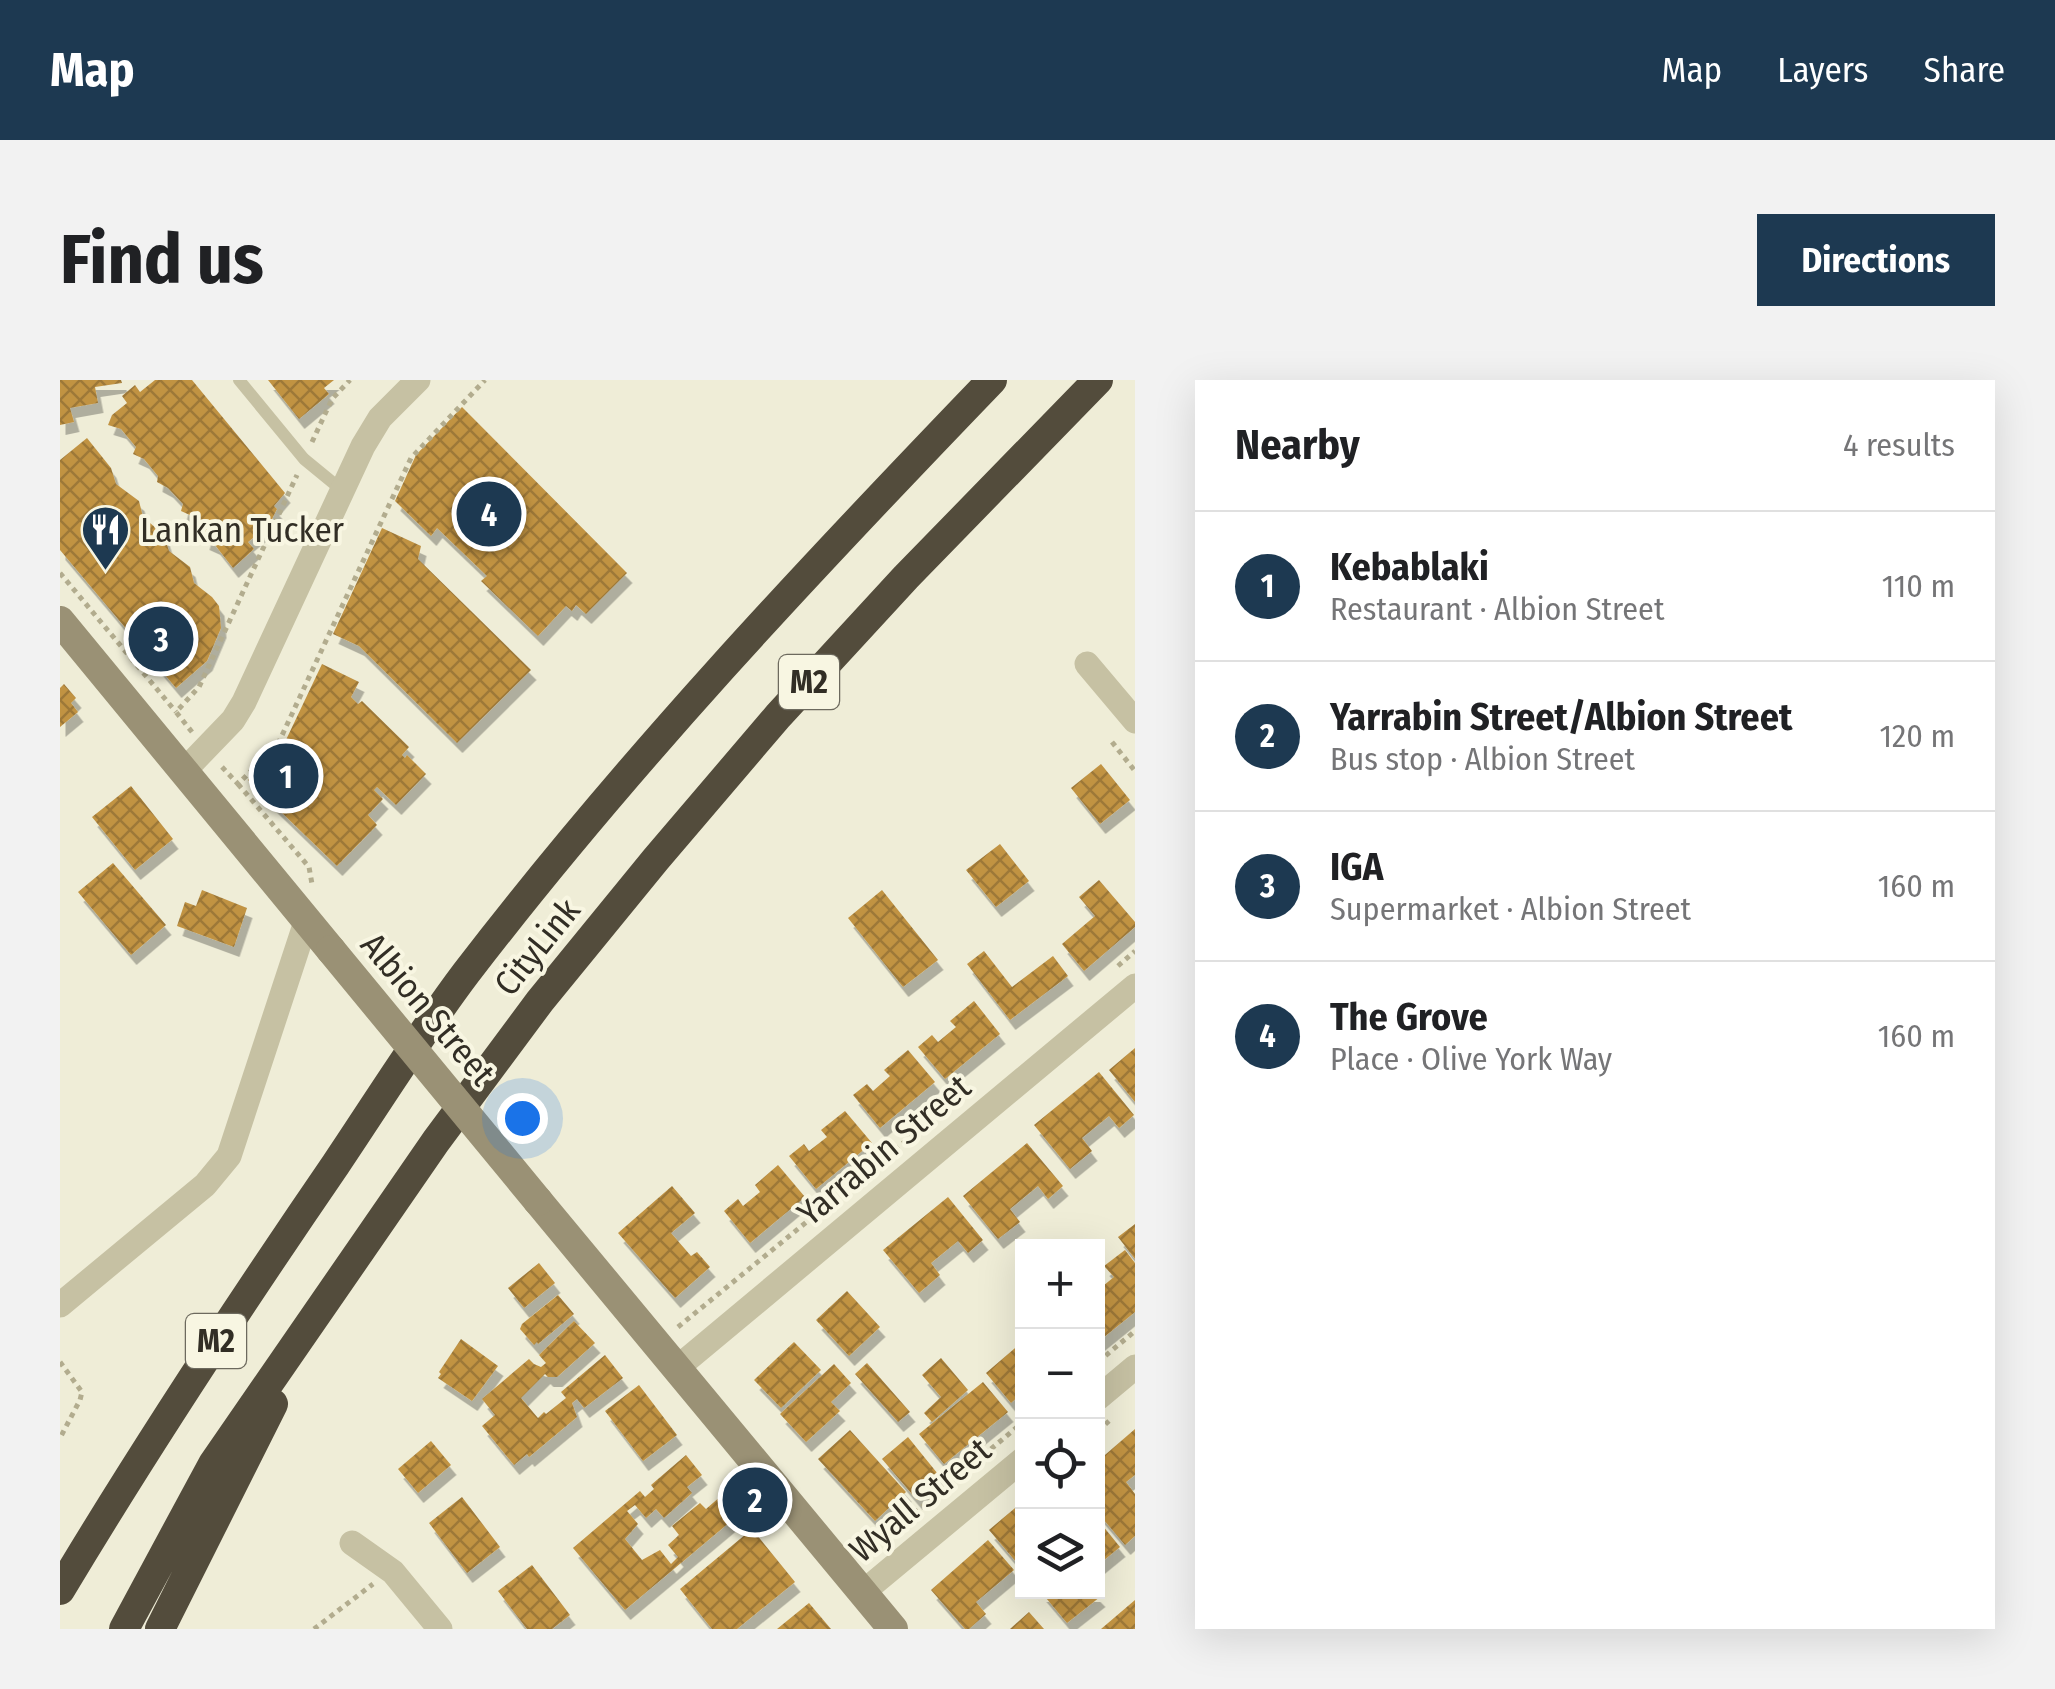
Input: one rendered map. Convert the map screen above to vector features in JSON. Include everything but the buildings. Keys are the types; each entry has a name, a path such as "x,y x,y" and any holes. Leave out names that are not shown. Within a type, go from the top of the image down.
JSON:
{"highway":[{"name":"CityLink","path":"60,1590 230,1319 464,975 716,674 848,529 992,380"},
{"name":"CityLink","path":"124,1629 213,1464 436,1141 528,1017 778,716 1098,380"},
{"path":"160,1629 324,1303"},
{"path":"60,1573 130,1473"}],"street":[{"path":"184,772 233,720 244,702 373,428 418,380"},
{"name":"Albion Street","path":"60,621 893,1629"},
{"path":"1087,664 1135,721"},
{"path":"60,1304 204,1185 229,1156 307,919"},
{"name":"Yarrabin Street","path":"677,1368 1135,986"},
{"path":"1105,1392 1135,1367"},
{"name":"Wyall Street","path":"862,1594 1015,1466"},
{"path":"352,1543 393,1572 440,1629"}],"lane":[{"path":"238,380 304,459 343,492"}],"path":[{"path":"304,459 332,399 350,380"},
{"path":"60,573 176,712"},
{"path":"1112,742 1135,771"},
{"path":"1105,976 1135,952"},
{"path":"666,1322 678,1328 686,1323 925,1125"},
{"path":"1105,1356 1135,1330"},
{"path":"60,1362 82,1392 60,1438"},
{"path":"891,1533 1015,1430"},
{"path":"314,1629 393,1572"}],"place":[{"name":"The Grove","path":"489,514"},
{"name":"Lankan Tucker","path":"105,572"},
{"name":"IGA","path":"161,639"},
{"name":"Kebablaki","path":"286,776"},
{"name":"Yarrabin Street/Albion Street","path":"755,1500"}]}
